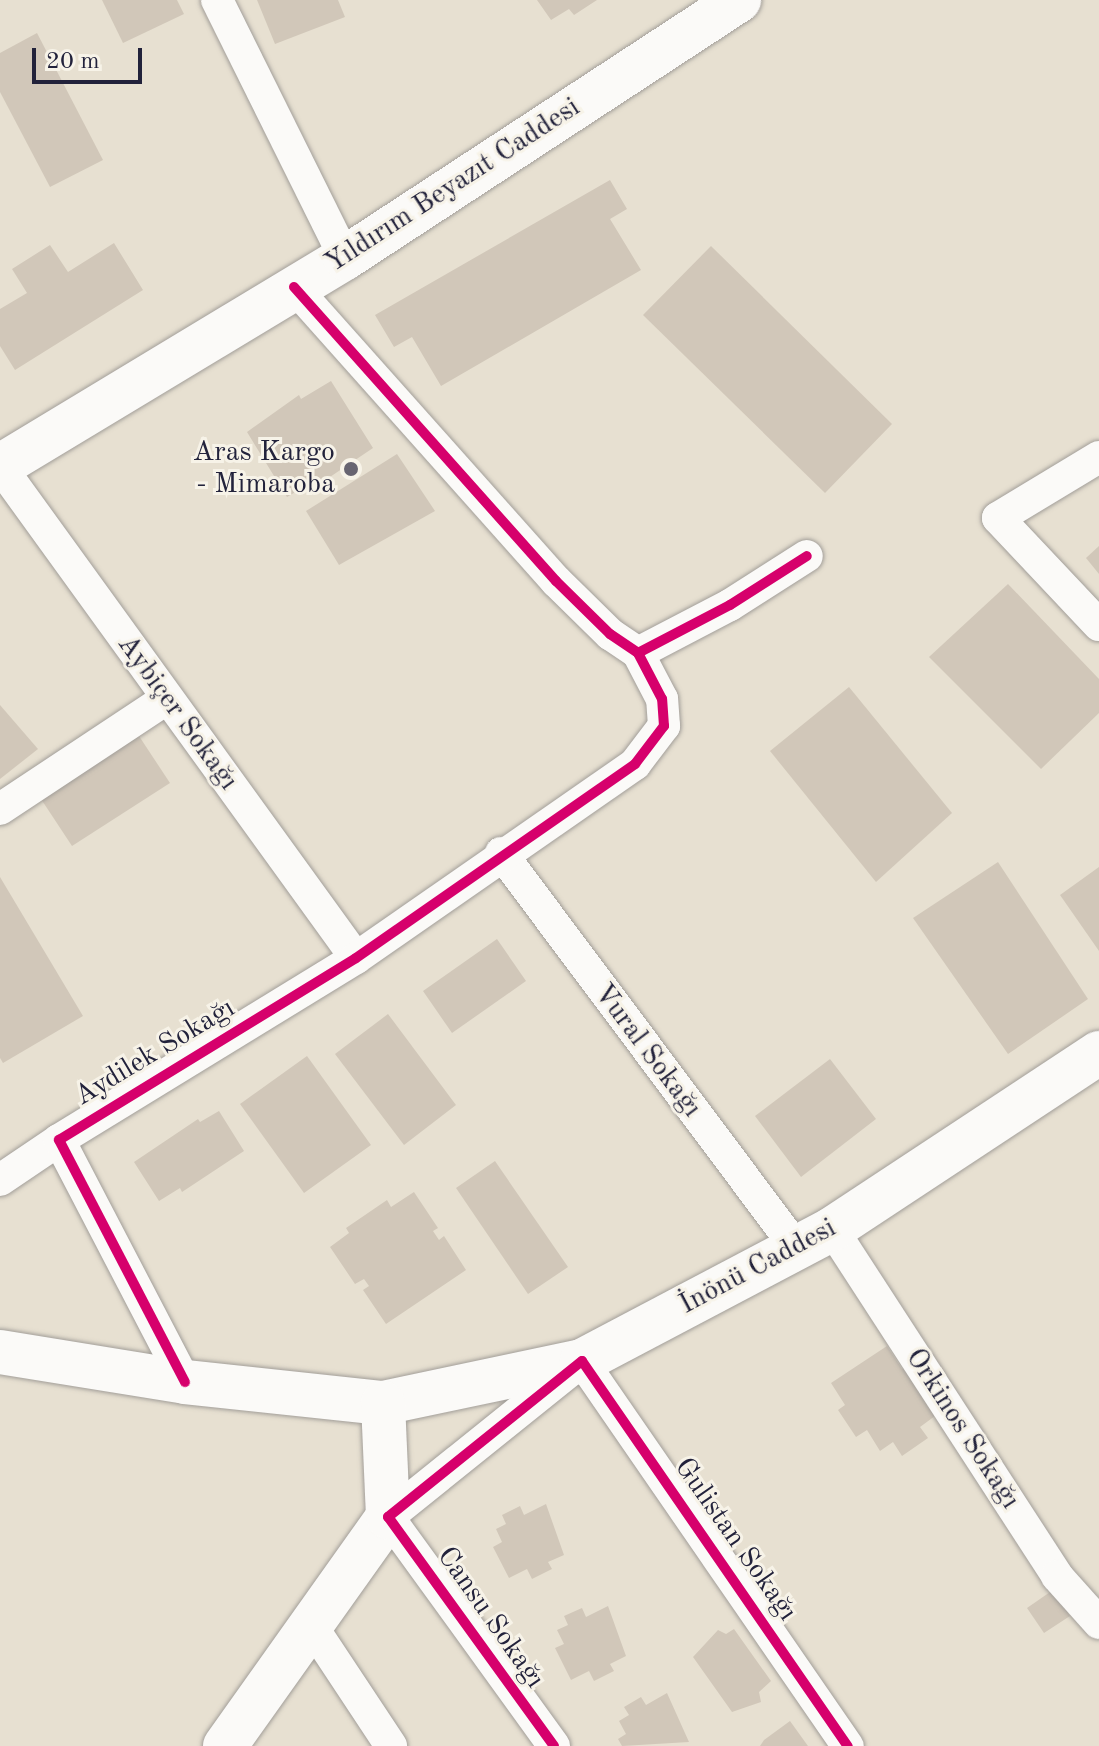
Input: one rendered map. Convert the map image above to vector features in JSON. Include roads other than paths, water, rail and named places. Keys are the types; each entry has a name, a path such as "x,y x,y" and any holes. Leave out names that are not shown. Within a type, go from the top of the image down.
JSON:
{"main road":[{"name":"Yıldırım Beyazıt Caddesi","path":"0,466 345,258 739,0"},
{"name":"İnönü Caddesi","path":"0,1352 185,1382 383,1403 582,1361 814,1238 1099,1053"},
{"path":"225,1746 388,1517 383,1403"}],"street":[{"path":"217,0 345,258"},
{"path":"294,287 556,581 610,634 638,653 730,605 807,556"},
{"path":"1099,457 998,518 1099,625"},
{"name":"Aybiçer Sokağı","path":"0,466 356,958"},
{"name":"Aydilek Sokağı","path":"185,1382 59,1140 356,958 501,853 540,832 635,764 664,726 662,699 638,653"},
{"path":"0,809 166,699"},
{"name":"Vural Sokağı","path":"501,853 814,1238"},
{"path":"0,1180 59,1140"},
{"name":"Orkinos Sokağı","path":"814,1238 1057,1576 1099,1623"},
{"path":"388,1517 582,1361"},
{"name":"Gulistan Sokağı","path":"582,1361 848,1746"},
{"name":"Cansu Sokağı","path":"388,1517 554,1746"},
{"path":"311,1625 391,1746"}],"place":[{"name":"Aras Kargo - Mimaroba","path":"351,469"}]}
